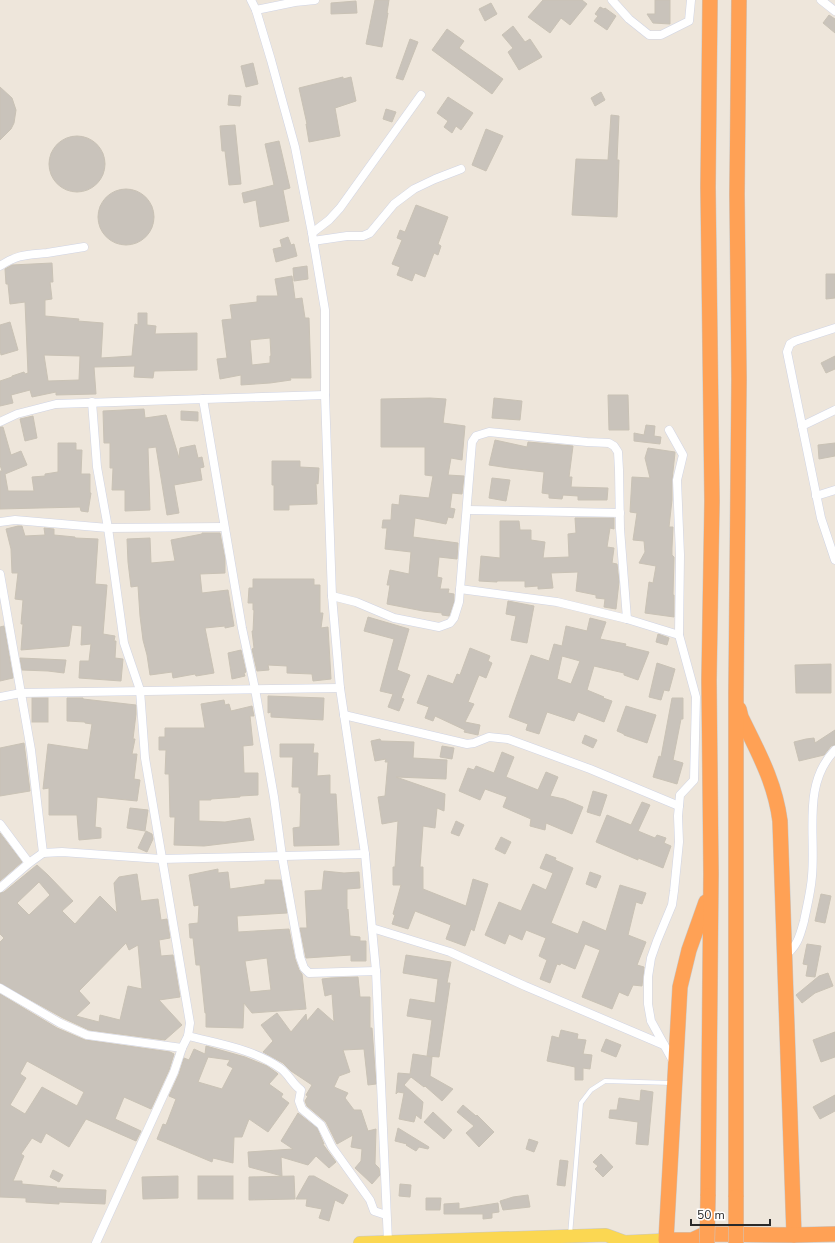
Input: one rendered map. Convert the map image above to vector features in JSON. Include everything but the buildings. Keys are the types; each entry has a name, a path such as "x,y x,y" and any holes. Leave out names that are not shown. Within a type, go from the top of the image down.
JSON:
{"highway":[{"path":"707,1243 711,873 708,680 712,501 708,194 710,0"},
{"path":"736,1243 736,694 739,379 736,194 738,0"},
{"path":"736,694 741,717 766,769 773,788 780,821 794,1235"},
{"path":"711,873 704,909 689,950 680,988 666,1240 694,1241 705,1234 835,1234"},
{"path":"710,1011 736,1010"}],"main road":[{"path":"360,1243 570,1235 606,1235 624,1242 666,1240"}],"street":[{"path":"251,0 256,10 295,147 313,237 324,310 325,395 332,596 340,688 365,854 376,971 388,1242"},
{"path":"256,10 295,2 315,0"},
{"path":"612,0 629,19 649,35 661,35 689,21 691,0"},
{"path":"821,0 835,11"},
{"path":"313,237 340,208 421,95"},
{"path":"313,237 363,236 370,233 394,204 414,190 435,179 461,169"},
{"path":"0,266 25,254 47,253 84,246"},
{"path":"835,328 795,341 790,344 787,352 821,518 835,560"},
{"path":"0,422 17,414 56,404 325,395"},
{"path":"203,399 242,628 255,689 274,797 282,856 300,957 304,968 309,973 376,971"},
{"path":"92,402 97,467 108,528 124,643 140,690 145,758 190,1023 188,1036 182,1048 174,1072 96,1243"},
{"path":"802,426 835,410"},
{"path":"669,430 683,455 677,480 680,554 679,635 696,697 694,780 680,795 679,842 672,905 656,941 651,958 648,977 648,1004 651,1021 676,1065"},
{"path":"332,596 356,602 394,618 439,627 450,623 454,618 459,602 472,442 476,436 489,432 609,443 614,446 618,452 620,513 627,619"},
{"path":"816,496 835,490"},
{"path":"466,510 620,513"},
{"path":"0,522 15,520 108,528 224,527"},
{"path":"0,574 31,750 43,853"},
{"path":"460,589 557,602 627,619 679,635"},
{"path":"0,697 21,693 340,688"},
{"path":"344,716 467,744 490,737 508,739 590,769 679,806"},
{"path":"784,957 796,946 810,898 814,790 823,767 835,750"},
{"path":"0,824 29,863"},
{"path":"0,888 43,853 62,852 161,859 365,854"},
{"path":"372,928 450,952 525,986 664,1045"},
{"path":"0,988 60,1023 87,1035 182,1048"},
{"path":"188,1036 246,1051 280,1068 290,1078 295,1086 301,1090 299,1101 302,1109 321,1126 332,1147 370,1200 374,1211 386,1215"}],"lane":[{"path":"570,1235 581,1103 591,1090 605,1081 675,1083"}]}
